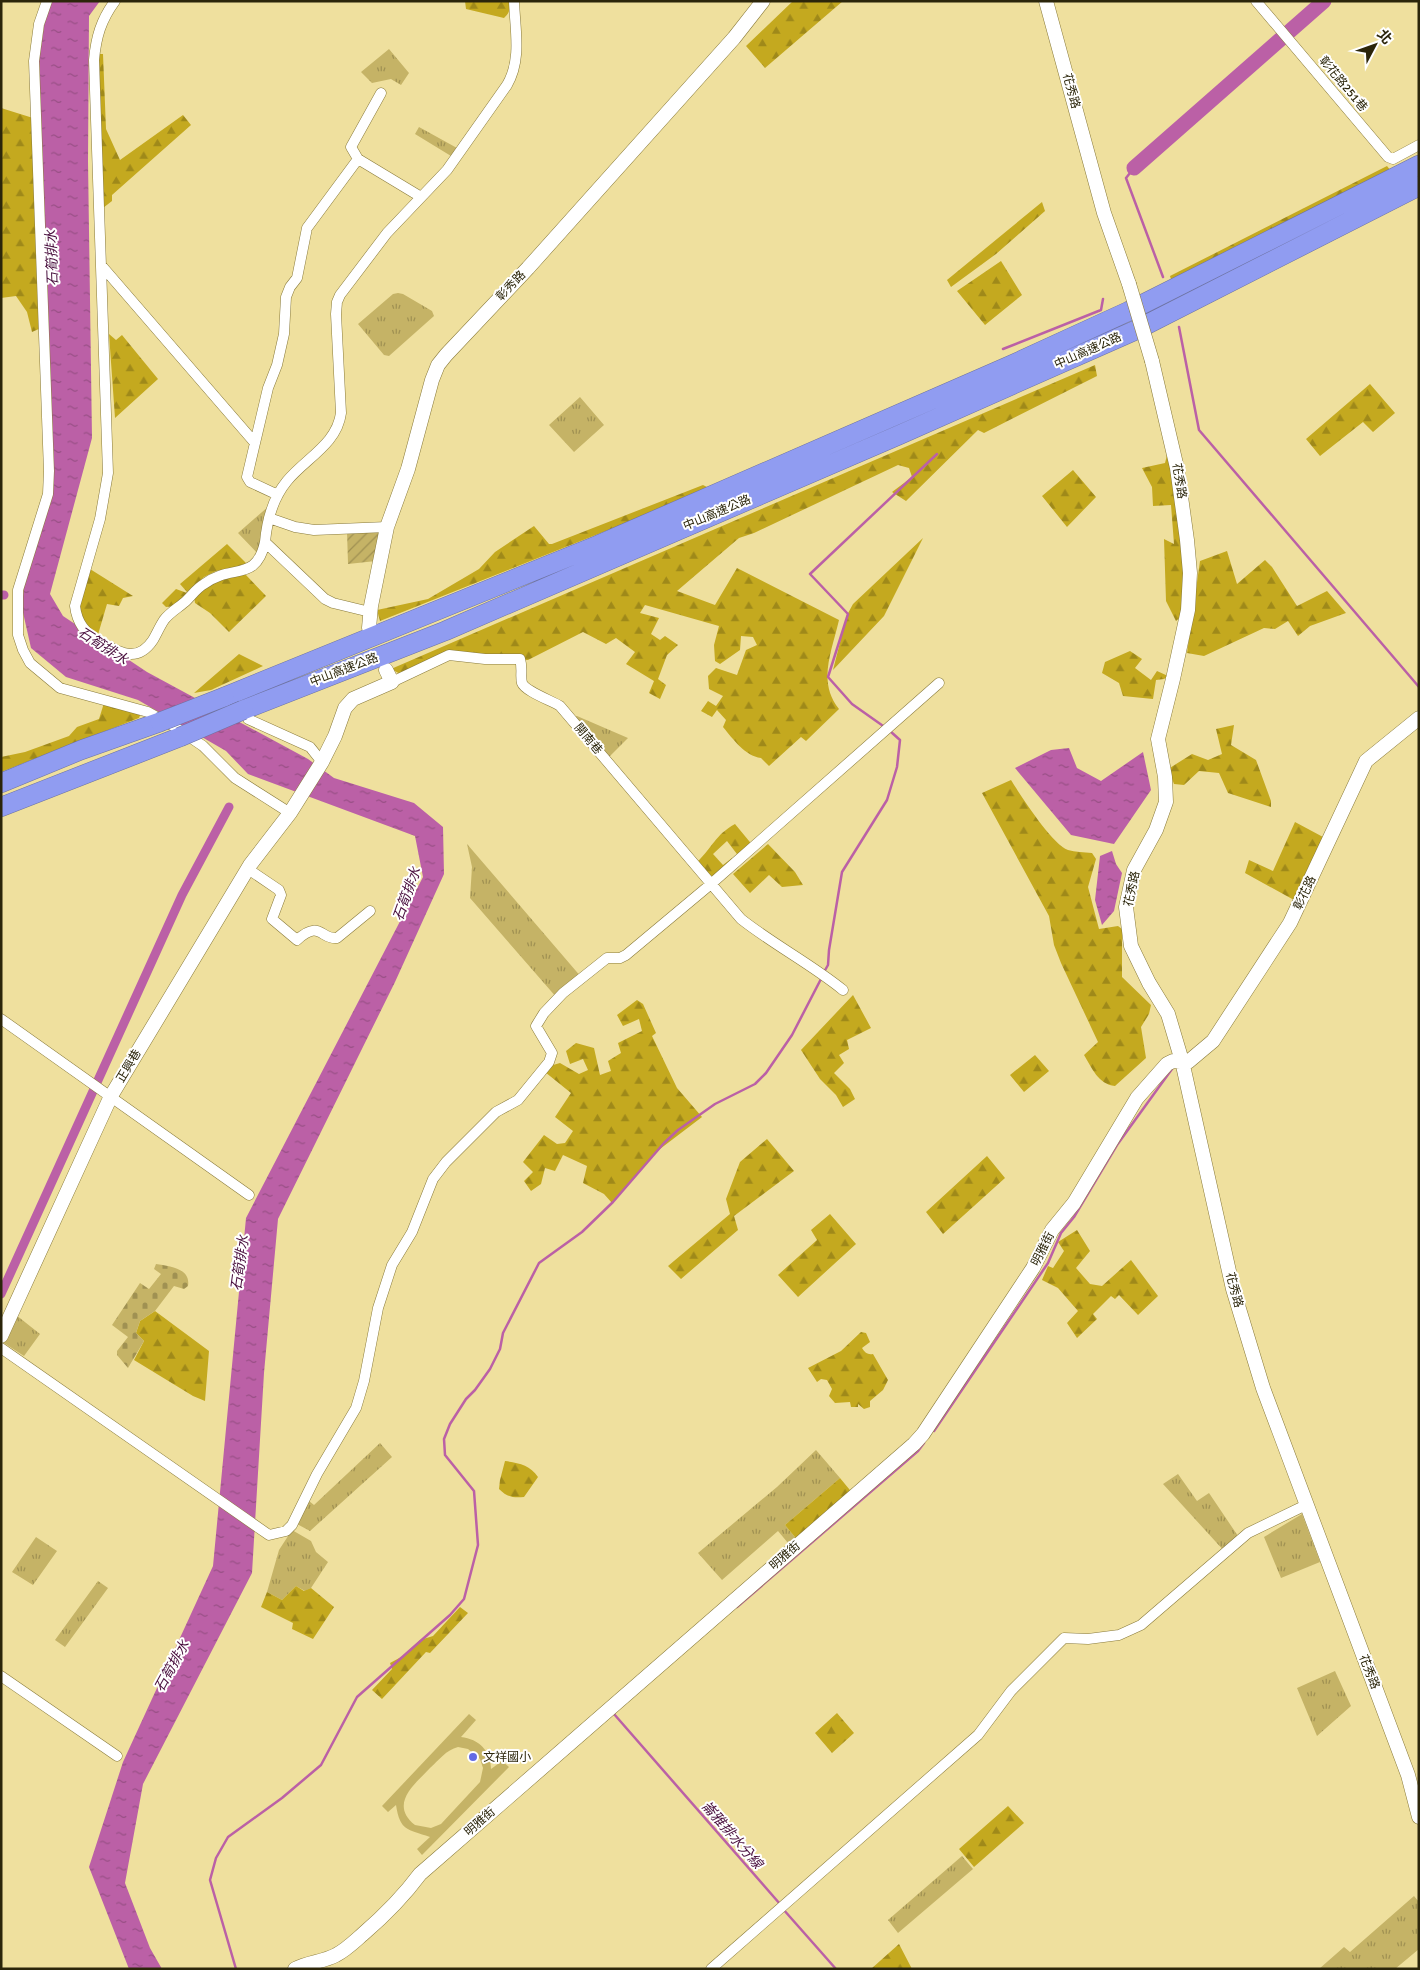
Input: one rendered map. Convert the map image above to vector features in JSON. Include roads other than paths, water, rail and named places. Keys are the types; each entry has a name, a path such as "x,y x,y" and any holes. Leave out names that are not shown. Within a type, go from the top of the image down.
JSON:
{"highway":[{"name":"中山高速公路","path":"1,783 81,750 224,697 598,545 1009,366 1129,311 1419,165"},
{"name":"中山高速公路","path":"1,807 180,736 245,714 445,631 899,435 1136,330 1419,186"}],"street":[{"path":"47,1 38,30 34,61 49,471 48,494 18,590 16,622 20,643 26,657 34,668 56,686 148,712 203,746 235,778 290,813"},
{"path":"115,1 101,23 96,38 94,60 108,473 100,519 75,606 80,624 90,636 123,653 133,654 141,652 153,640 167,616 187,600 198,588 218,575 249,568 256,564 262,554 268,518 278,495 288,480 331,438 338,427 341,413 336,314 338,299 387,233 447,170 510,79 517,55 514,1"},
{"name":"彰秀路","path":"368,628 387,527 408,470 438,365 446,354 528,268 734,38 763,1"},
{"name":"花秀路","path":"1046,1 1104,213 1129,284 1152,361 1177,468 1190,573 1188,610 1158,739 1165,777 1166,802 1156,830 1134,870 1126,907 1131,946 1149,983 1168,1014 1182,1061 1233,1289 1263,1388 1408,1775 1419,1817"},
{"name":"彰花路251巷","path":"1256,1 1388,157 1393,159 1419,145"},
{"path":"381,93 351,147 358,159 421,197"},
{"path":"278,495 250,482 248,479 268,388 277,365 284,334 286,297 290,287 297,278 308,228 358,159"},
{"path":"101,265 255,443"},
{"path":"268,518 295,527 314,530 387,527"},
{"path":"265,542 325,599 333,603 370,612"},
{"name":"開南巷","path":"290,813 322,762 347,705 389,676 449,655 485,660 520,659 523,668 522,682 526,688 560,706 741,919 784,950 822,973 843,990"},
{"path":"1,1348 269,1535 286,1531 292,1525 317,1474 356,1408 364,1381 378,1308 392,1265 412,1232 433,1179 446,1162 496,1112 518,1100 550,1062 552,1053 536,1026 544,1013 563,993 607,958 620,958 626,955 711,884 939,683"},
{"path":"245,714 310,747 322,762"},
{"name":"彰花路","path":"1182,1061 1188,1062 1213,1041 1290,923 1366,761 1419,718"},
{"name":"正興巷","path":"1,1336 111,1096 248,869 290,813"},
{"path":"248,869 279,890 281,895 272,919 296,940 304,933 312,931 322,932 333,939 337,938 370,911"},
{"path":"1,1019 249,1195"},
{"name":"明雅街","path":"295,1969 313,1961 334,1956 352,1943 403,1897 420,1874 914,1444 923,1434 1033,1268 1052,1230 1074,1203 1137,1098 1167,1064 1174,1061 1182,1061"},
{"path":"711,1969 978,1735 1011,1692 1064,1638 1088,1639 1119,1635 1141,1625 1248,1533 1306,1505"},
{"path":"1,1676 117,1756"}],"water":[{"name":"石筍排水","path":"53,1 100,1 89,16 88,161 92,438 50,594 63,616 147,672 308,759 334,778 414,803 443,827 444,874 395,982 278,1219 264,1373 252,1573 143,1784 125,1883 150,1948 162,1969 129,1969 89,1867 123,1762 213,1566 246,1218 423,877 415,836 248,774 226,751 138,700 66,677 31,648 22,608 24,585 50,486 39,60 46,12"},
{"path":"1069,748 1077,768 1101,781 1143,752 1151,790 1114,844 1071,835 1015,768 1051,750"},
{"path":"1112,851 1116,864 1122,873 1114,911 1102,925 1095,900 1100,856"}],"waterway":[{"path":"1134,168 1324,1"},
{"path":"1134,168 1126,178 1163,277"},
{"path":"1003,349 1101,310 1103,299"},
{"path":"1179,327 1199,430 1419,687"},
{"path":"886,728 852,704 828,677 848,614 810,574 937,454"},
{"path":"824,972 828,965 842,872 887,800 897,767 900,740 890,731"},
{"path":"1,1294 182,895 229,807"},
{"path":"236,1969 210,1880 216,1858 228,1837 282,1798 321,1765 357,1697 450,1615 464,1599 478,1545 474,1491 445,1455 444,1439 450,1424 466,1399 490,1369 500,1349 503,1333 539,1263 582,1232 613,1202 664,1143 678,1130 715,1104 755,1084 766,1073 792,1035 822,977"},
{"path":"934,1431 1048,1263 1061,1233 1074,1217 1117,1145 1172,1069"},
{"path":"737,1607 918,1451 924,1443"},
{"name":"崙雅排水分線","path":"615,1712 614,1714 780,1904"},
{"name":"崙雅排水分線","path":"783,1909 836,1969"}],"place":[{"name":"文祥國小","path":"473,1757"}]}
